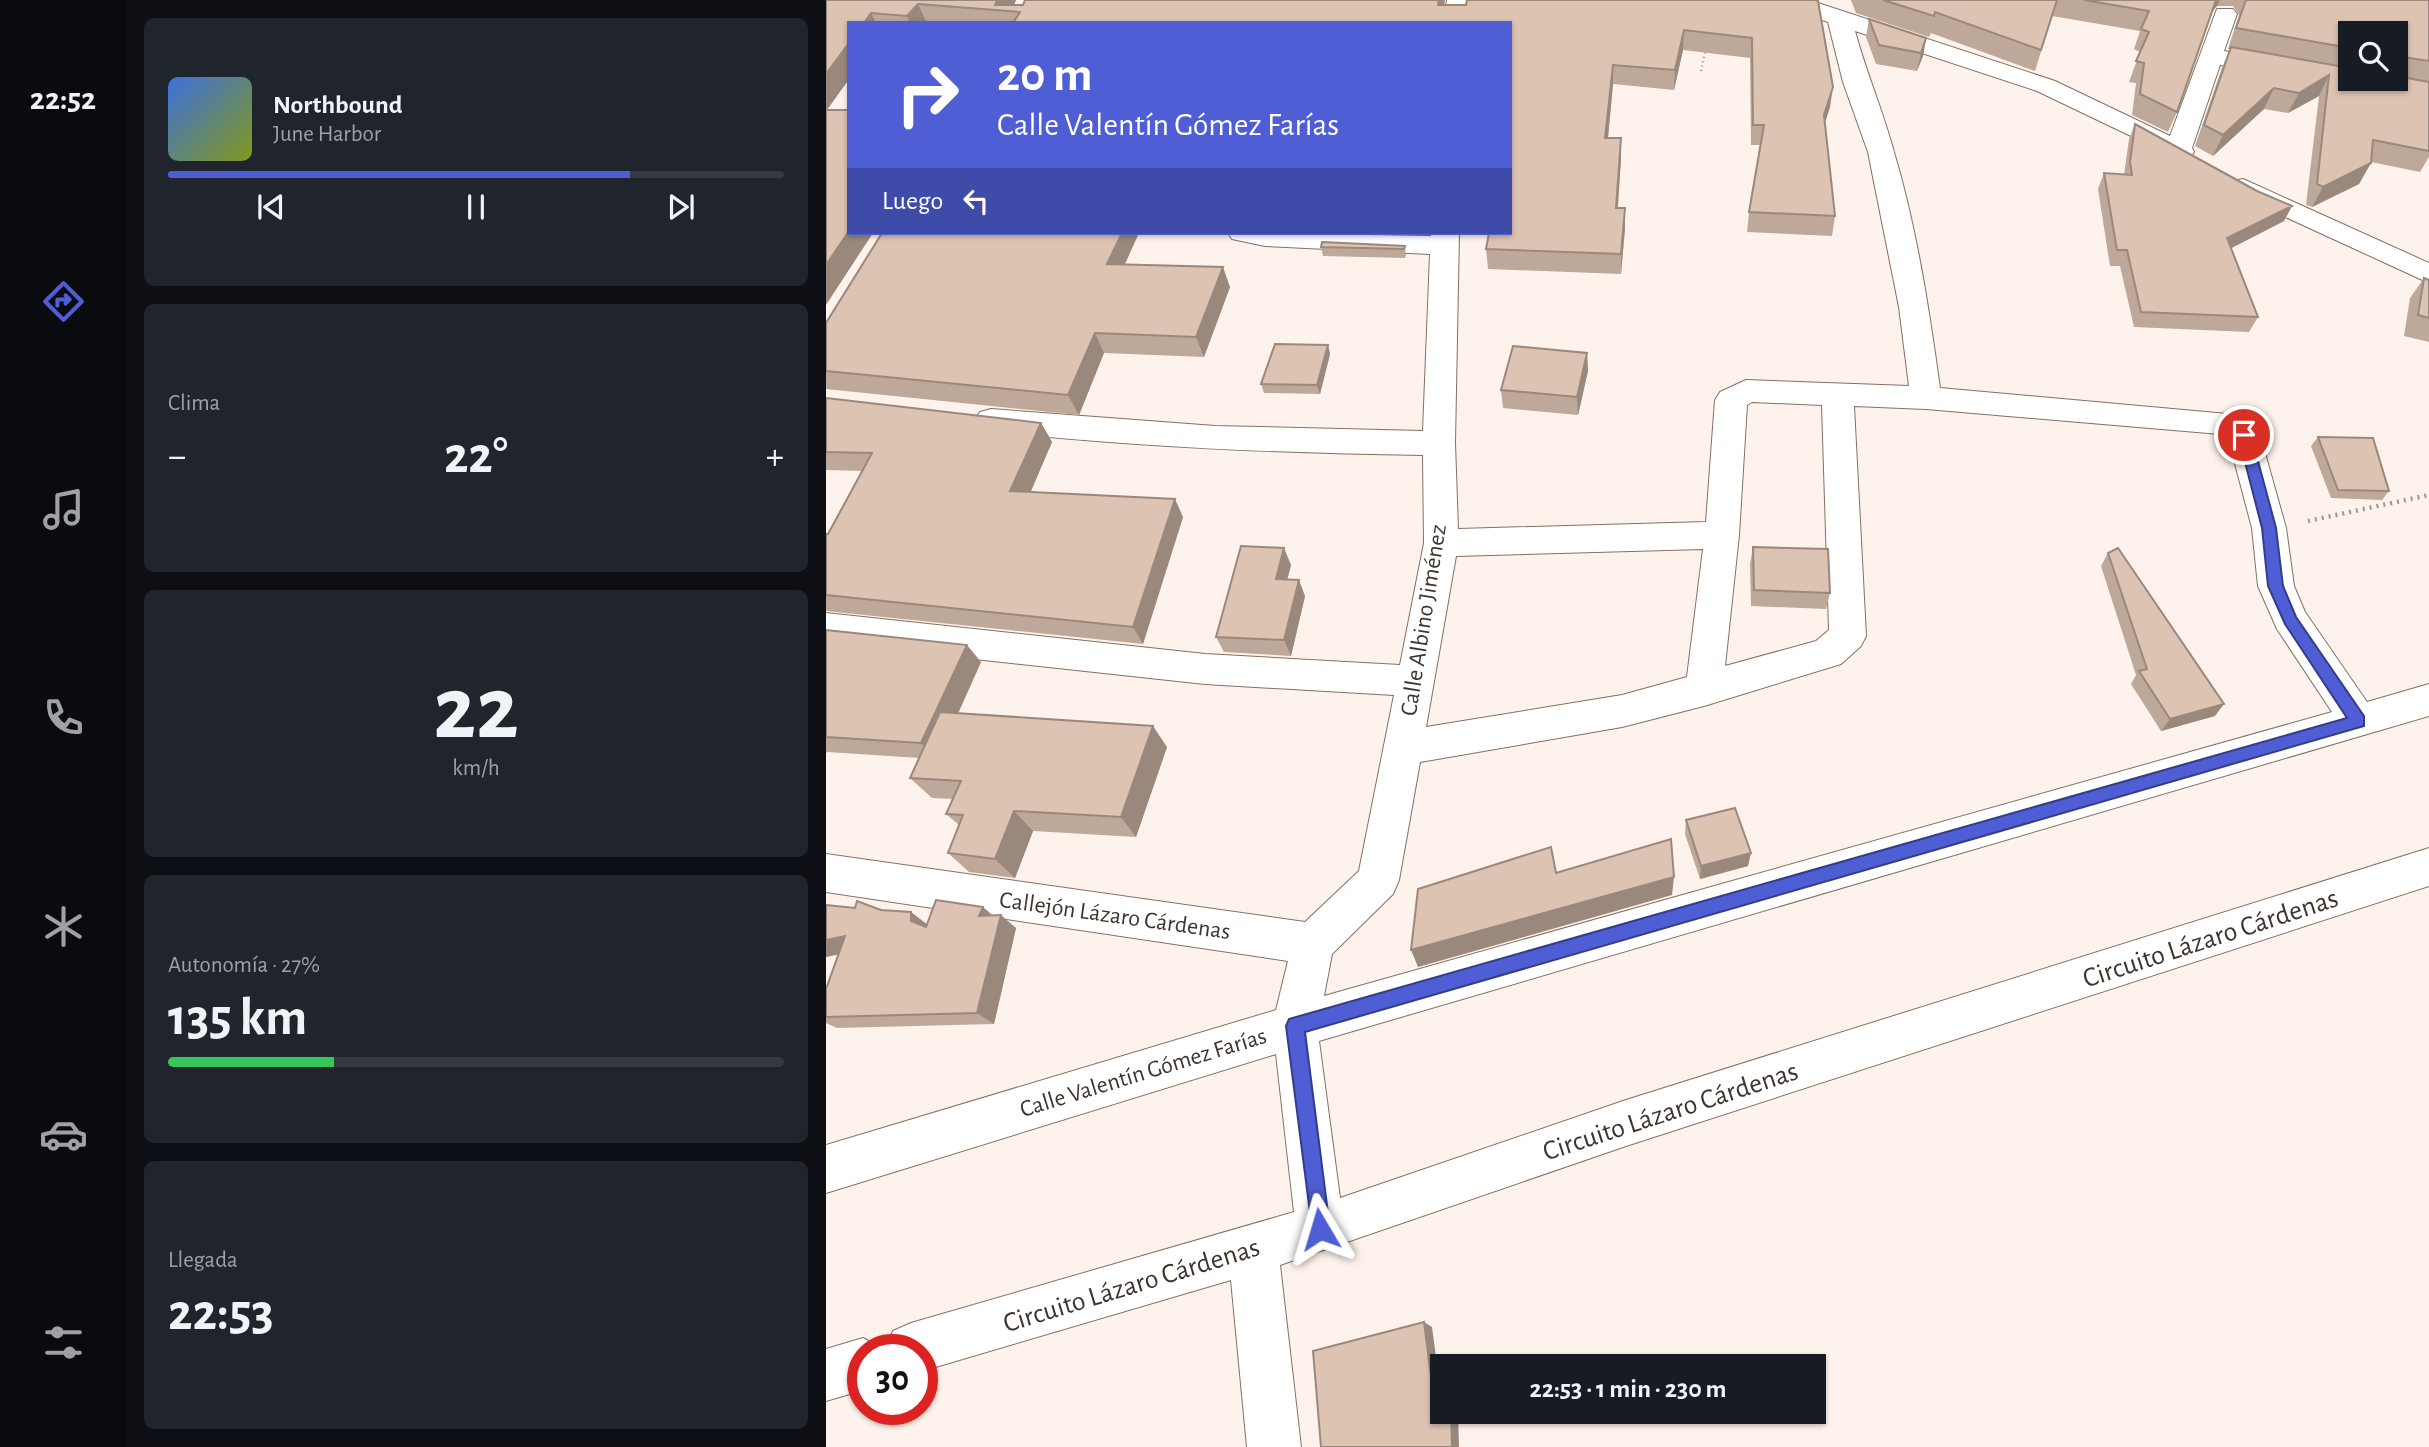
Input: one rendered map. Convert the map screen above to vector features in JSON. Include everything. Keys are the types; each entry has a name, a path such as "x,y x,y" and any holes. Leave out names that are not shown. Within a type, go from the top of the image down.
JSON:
{"street":[{"path":"1455,21 1459,0"},
{"path":"1786,0 2046,86 2202,164"},
{"path":"2178,150 2225,14"},
{"path":"1839,17 1856,82 1881,152 1914,307 1926,398"},
{"path":"2211,56 2306,73"},
{"path":"2225,177 2261,198 2429,274"},
{"path":"1254,235 1445,239"},
{"name":"Calle Albino Jiménez","path":"1313,944 1378,880 1441,543 1440,443 1445,239"},
{"path":"1704,690 1722,535 1731,400 1746,391 1926,398 2228,423 2244,435 2269,528 2276,586 2290,620 2358,721"},
{"path":"1402,748 1622,711 1828,653 1848,636 1838,395"},
{"path":"963,417 1059,428 1280,441 1440,443"},
{"path":"1441,543 1722,535"},
{"path":"826,628 1205,669 1415,681"},
{"name":"Calle Valentín Gómez Farías","path":"826,1169 1295,1026 2429,701"},
{"name":"Circuito Lázaro Cárdenas","path":"938,1341 1320,1229 1626,1123 2429,867"},
{"name":"Callejón Lázaro Cárdenas","path":"826,873 1313,944"},
{"path":"1313,944 1295,1026 1320,1229"},
{"path":"1253,1247 1274,1447"},
{"path":"826,1375 847,1369"}],"path":[{"path":"1701,71 1706,47"},
{"path":"2269,528 2381,508 2429,495"}],"building":[{"path":"826,0 997,0 995,5 1023,5 1025,0 1439,0 1438,5 1466,5 1467,0 1816,0 1833,87 1824,115 1835,216 1749,212 1764,125 1753,125 1752,38 1684,30 1675,70 1613,65 1605,138 1621,138 1616,208 1625,208 1621,254 1486,249 1489,235 1512,235 1512,21 1014,21 1020,12 918,4 907,16 871,13 865,21 847,21 847,46 826,74"},
{"path":"1883,0 2057,0 2041,50 1935,12 1934,16"},
{"path":"2084,0 2216,0 2177,112 2140,94 2144,63 2136,61 2149,32 2141,29 2149,11"},
{"path":"2246,0 2429,0 2429,61 2408,58 2408,21 2338,21 2338,46 2236,28"},
{"path":"1869,19 1926,38 1921,53 1879,45"},
{"path":"2231,47 2338,66 2338,91 2408,91 2408,78 2429,82 2429,151 2373,140 2371,163 2323,187 2317,184 2329,75 2299,93 2274,88 2223,135 2204,125"},
{"path":"826,110 847,110 847,234 826,265"},
{"path":"2135,124 2257,191 2292,206 2227,238 2258,317 2141,312 2127,250 2117,250 2104,173 2132,175 2130,162"},
{"path":"881,235 1121,235 1107,264 1223,267 1196,337 1095,333 1068,395 826,371 826,323"},
{"path":"1322,242 1405,246 1404,249 1321,247"},
{"path":"2424,278 2429,280 2429,318 2418,315"},
{"path":"1275,344 1328,345 1317,385 1261,384"},
{"path":"1513,346 1587,353 1577,397 1501,390"},
{"path":"826,398 1041,423 1010,491 1175,499 1133,627 826,595 826,534 872,453 826,452"},
{"path":"2318,437 2373,438 2389,491 2338,490"},
{"path":"1241,546 1284,548 1276,579 1299,580 1284,640 1216,637"},
{"path":"1753,547 1828,549 1830,593 1754,590"},
{"path":"2118,548 2224,704 2170,719 2139,671 2147,669 2108,553"},
{"path":"826,630 967,645 921,743 826,737"},
{"path":"940,712 1153,726 1121,817 1014,811 995,859 948,853 963,815 946,814 961,781 910,778"},
{"path":"1735,808 1751,853 1701,866 1686,820"},
{"path":"1671,839 1674,877 1411,950 1418,889 1551,847 1556,873"},
{"path":"936,900 983,907 979,916 1001,915 977,1013 826,1017 826,989 845,936 826,940 826,905 855,908 857,901 881,910 911,912 911,921 926,927"},
{"path":"1424,1322 1430,1369 1430,1424 1451,1424 1452,1447 1321,1447 1313,1351"}],"route":[{"path":"1320,1229 1295,1026 2358,721 2290,620 2276,586 2269,528 2244,435"}]}
